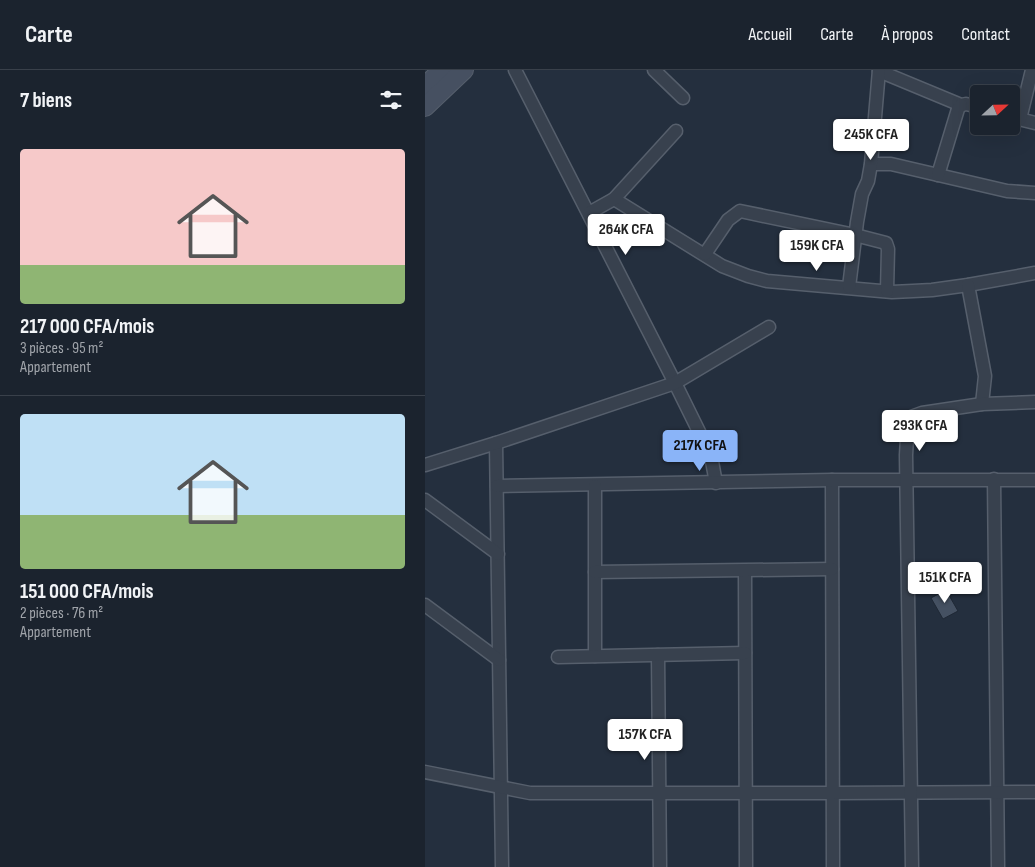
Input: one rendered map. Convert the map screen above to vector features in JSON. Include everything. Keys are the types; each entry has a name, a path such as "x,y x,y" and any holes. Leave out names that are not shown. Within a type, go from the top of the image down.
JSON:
{"main road":[{"path":"425,86 442,70"},
{"path":"425,107 464,70"}],"street":[{"path":"515,70 675,382 711,456 716,483"},
{"path":"653,70 683,98"},
{"path":"1020,106 1032,70"},
{"path":"849,287 862,194 868,181 871,164 879,71 961,105 970,105"},
{"path":"938,175 958,109 961,105"},
{"path":"1020,119 1035,123"},
{"path":"589,213 614,199 677,131"},
{"path":"871,164 891,164 1007,191 1035,193"},
{"path":"868,181 891,164"},
{"path":"614,199 722,266 747,276 767,281 887,291 932,290 1035,273"},
{"path":"705,254 728,220 739,211 882,242 888,246 887,291"},
{"path":"968,285 985,376 982,404"},
{"path":"425,464 496,443 675,382 769,327"},
{"path":"912,867 906,455 908,422 911,417 922,413 982,404 1035,402"},
{"path":"496,443 502,867"},
{"path":"994,479 997,867"},
{"path":"497,486 595,486 832,480 1035,480"},
{"path":"832,480 833,867"},
{"path":"595,486 595,656"},
{"path":"425,500 498,554"},
{"path":"595,572 832,569"},
{"path":"745,571 745,867"},
{"path":"425,605 499,660"},
{"path":"557,657 745,652"},
{"path":"658,655 660,867"},
{"path":"425,772 530,793 1035,792"}],"building":[{"path":"946,590 958,611 943,619 931,598"}]}
